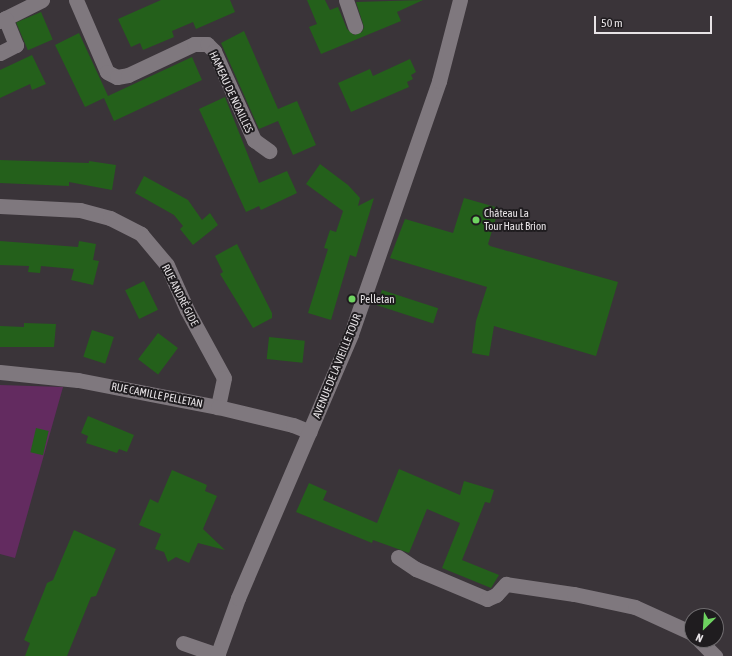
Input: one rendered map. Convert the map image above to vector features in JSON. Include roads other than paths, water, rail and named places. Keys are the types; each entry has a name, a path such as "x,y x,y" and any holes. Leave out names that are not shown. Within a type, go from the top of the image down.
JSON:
{"street":[{"path":"0,53 16,45 2,20 42,0"},
{"name":"HAMEAU DE NOAILLES","path":"76,0 108,72 117,78 128,75 194,44 207,44 214,51 254,140 269,151"},
{"path":"346,0 355,26"},
{"name":"AVENUE DE LA VIEILLE TOUR","path":"218,655 238,598 351,334 439,81 460,0"},
{"name":"RUE ANDRÉ GIDE","path":"0,206 80,210 110,218 141,234 167,265 187,310 224,378 218,407"},
{"name":"RUE CAMILLE PELLETAN","path":"0,372 78,380 218,407 293,425 310,432"},
{"path":"398,558 416,570 487,598 496,595 506,584 574,594 635,607 684,629"},
{"path":"183,643 218,655"},
{"path":"707,648 715,656"}],"place":[{"name":"Château La Tour Haut Brion","path":"476,220"},
{"name":"Pelletan","path":"352,299"}]}
